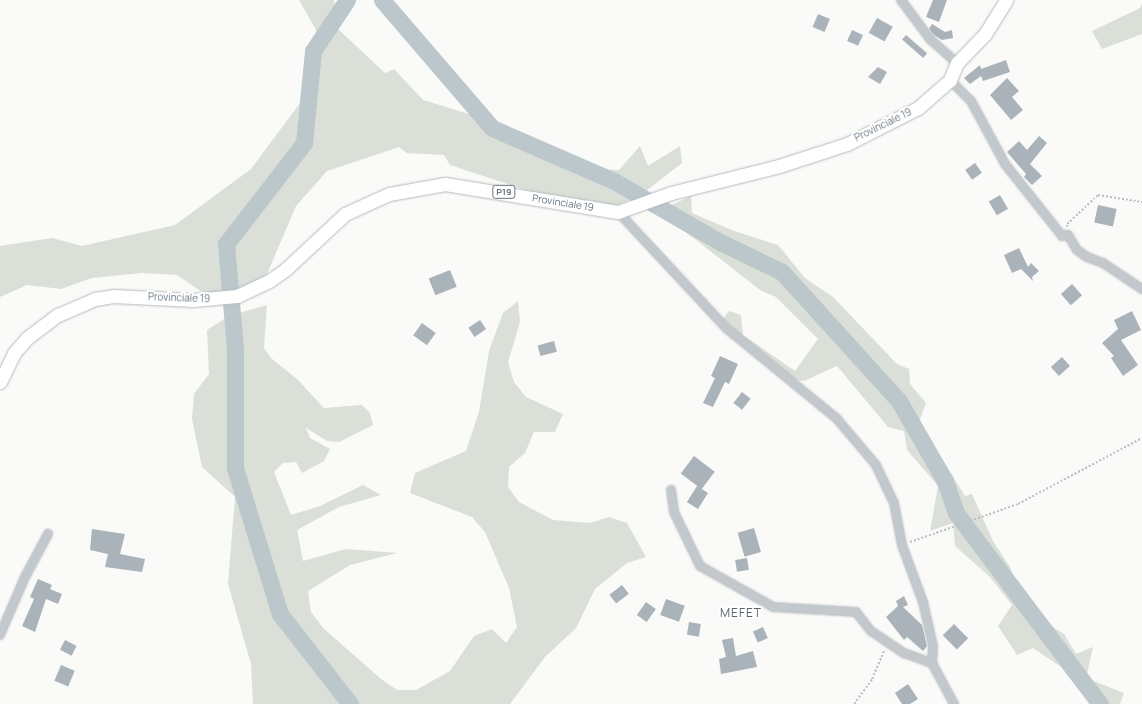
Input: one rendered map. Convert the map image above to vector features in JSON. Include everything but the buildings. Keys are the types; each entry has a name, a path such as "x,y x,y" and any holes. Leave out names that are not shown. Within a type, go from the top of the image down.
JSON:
{"main road":[{"name":"Provinciale 19","path":"0,382 18,348 58,315 95,299 113,296 193,300 237,296 264,284 286,269 345,214 389,194 427,185 445,184 618,212 671,193 779,166 847,144 918,108 950,80 957,63 985,34 1006,0"}],"street":[{"path":"901,0 930,39 957,63"},
{"path":"950,80 971,101 1005,164 1062,236 1068,235 1077,250 1142,289"},
{"path":"618,212 726,328 818,402 854,438 876,465 894,503 902,545 923,602 933,646 932,663 954,704"},
{"path":"670,490 674,512 700,566 773,607 856,612 871,632 904,653 932,663"},
{"path":"0,635 25,577 48,534"}],"path":[{"path":"1068,235 1067,224 1098,194 1142,202"},
{"path":"902,545 1018,504 1142,438"},
{"path":"854,704 872,679 888,642"}],"shaded area":[{"path":"299,0 334,0 338,29 385,73 394,69 423,100 489,120 568,168 619,170 640,146 648,166 680,146 682,163 641,195 604,211 544,196 450,165 444,155 407,153 399,147 327,171 296,206 267,274 239,291 205,294 177,275 142,273 92,278 61,289 27,285 0,297 0,246 52,238 82,246 175,225 251,169 303,99 321,60 316,30"},
{"path":"1142,4 1142,34 1102,49 1092,31 1140,8"},
{"path":"691,196 692,213 734,231 778,245 805,278 833,297 897,364 909,369 910,384 926,403 919,422 965,496 972,494 993,541 1010,567 1018,591 1022,591 1054,628 1064,634 1076,654 1093,647 1086,678 1124,693 1120,704 1090,704 1061,667 1033,648 1017,655 998,626 1012,605 990,577 955,546 953,523 930,531 938,486 907,450 904,431 888,427 837,366 804,381 784,378 723,319 729,311 741,315 743,335 795,371 818,339 776,297 760,290 659,211"},
{"path":"518,301 520,322 508,362 514,382 526,397 563,414 555,432 534,432 525,453 509,467 508,487 519,502 553,520 590,523 609,517 627,523 646,557 627,563 595,589 576,628 545,657 510,704 253,704 251,664 228,584 235,497 202,467 192,419 194,394 209,374 207,330 229,316 267,305 264,348 271,358 298,380 324,408 362,405 370,413 373,425 339,442 327,441 306,428 310,438 330,449 324,461 302,473 296,462 283,463 274,472 291,515 320,506 363,485 381,495 339,507 297,530 303,561 346,549 397,553 350,565 308,591 311,612 323,628 381,679 397,690 416,690 450,671 474,636 492,629 506,643 517,627 509,588 485,532 472,517 410,493 415,473 466,451 479,412 489,351 503,313"}],"waterway":[{"path":"347,0 313,51 304,143 226,244 235,348 235,468 280,614 350,704"},
{"path":"382,0 492,128 614,181 722,243 782,272 899,401 945,481 956,513 1100,704"}],"district":[{"name":"MEFET","path":"741,613"}]}
